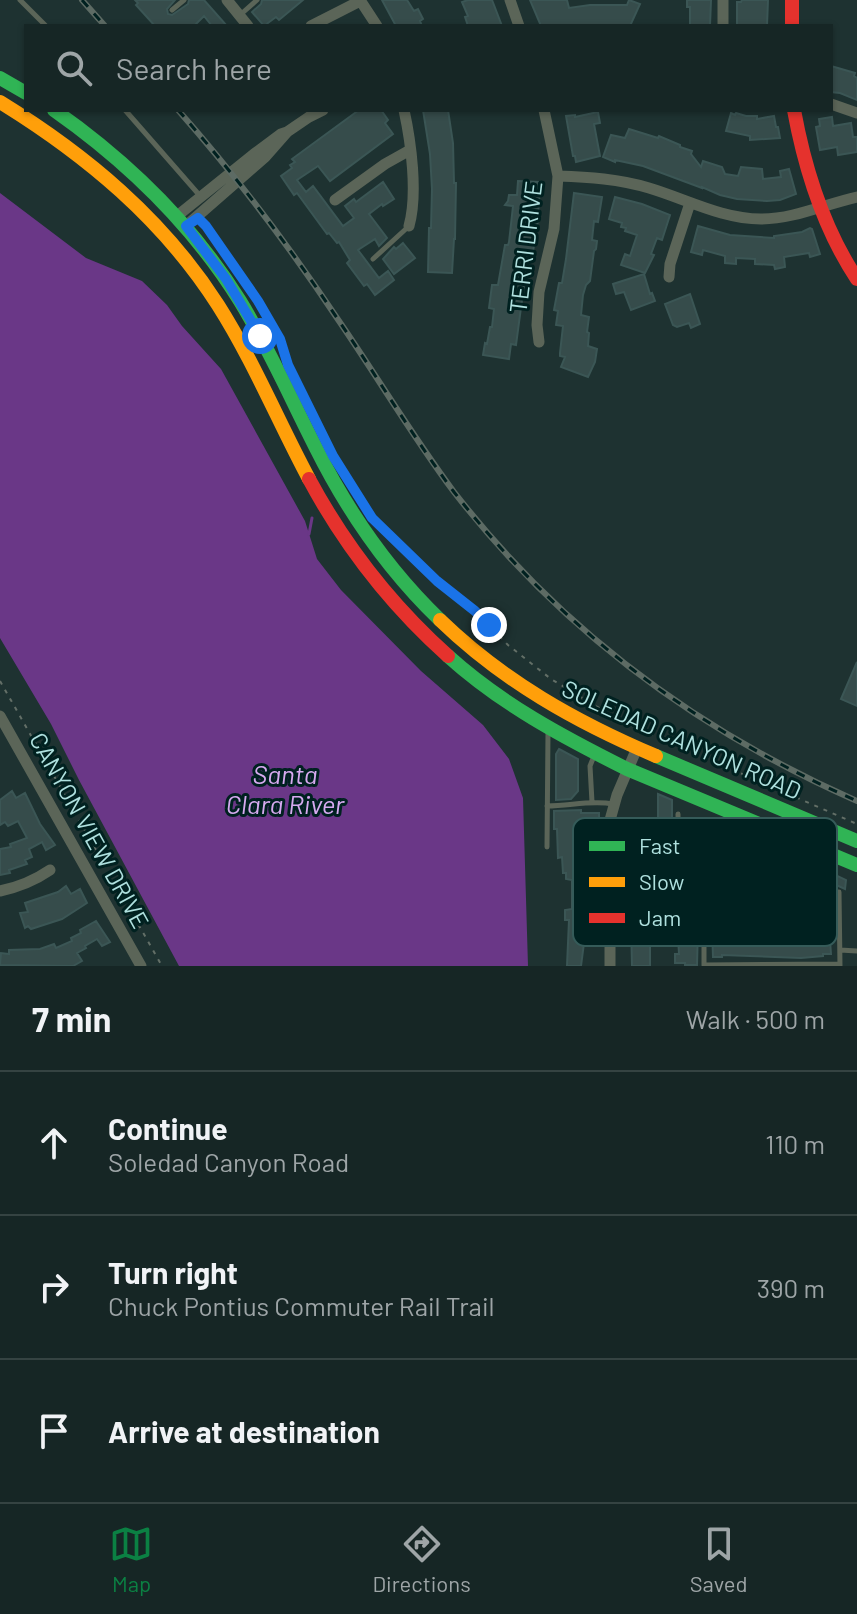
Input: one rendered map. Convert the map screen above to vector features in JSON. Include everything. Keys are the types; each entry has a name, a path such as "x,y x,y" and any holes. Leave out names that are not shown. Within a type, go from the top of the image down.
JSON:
{"main road":[{"path":"792,0 792,24"},
{"path":"0,78 24,92"},
{"name":"SOLEDAD CANYON ROAD","path":"0,102 86,159 161,230 204,285 240,343 333,521 358,558 416,626 483,685 548,728 627,769 744,818"},
{"name":"SOLEDAD CANYON ROAD","path":"57,112 115,155 187,220 244,307 348,507 399,577 449,629 505,675 554,707 637,748 803,818"},
{"path":"794,112 798,137 820,207 845,263 857,279"},
{"path":"86,159 113,168 171,225 181,228 187,220"},
{"name":"SOLEDAD CANYON ROAD","path":"837,833 857,841"},
{"name":"SOLEDAD CANYON ROAD","path":"837,857 857,865"}],"street":[{"path":"227,0 246,24"},
{"path":"315,24 360,0 376,24"},
{"path":"510,0 518,24"},
{"path":"723,0 723,24"},
{"path":"833,105 857,113"},
{"path":"187,220 265,157 287,132 319,112"},
{"path":"404,112 413,210 409,226"},
{"name":"TERRI DRIVE","path":"539,342 539,292 554,229 558,176 544,112"},
{"path":"187,220 202,197 254,154 287,132"},
{"path":"335,200 410,150"},
{"path":"558,176 623,180 743,218 783,217 857,197"},
{"path":"669,277 670,264 690,203"},
{"name":"CANYON VIEW DRIVE","path":"0,716 141,966"},
{"path":"611,818 637,748"},
{"path":"0,891 34,881 50,870"}],"lane":[{"path":"20,0 44,24"},
{"path":"172,10 184,0"},
{"path":"239,15 257,0"},
{"path":"127,112 202,197"},
{"path":"373,259 409,226"},
{"path":"547,847 548,728"},
{"path":"592,802 590,766 595,753"},
{"path":"547,806 572,806 598,801 614,805"},
{"path":"678,814 678,818"},
{"path":"704,965 840,965 837,892"},
{"path":"840,950 857,951"}],"path":[{"path":"187,220 206,226 258,301 280,339 288,365"},
{"path":"343,472 372,518 508,645 551,679 619,720 857,824"},
{"path":"0,681 162,966"}],"water":[{"name":"Santa Clara River","path":"0,193 86,258 142,281 167,305 221,369 305,521 317,559 341,590 421,671 483,725 509,759 523,798 528,966 179,966 51,724 0,638"}],"building":[{"path":"135,0 175,0 167,9 168,14 172,15 189,0 204,0 225,24 210,24 204,16 196,24 153,24 136,5"},
{"path":"262,0 303,0 279,20 276,17 267,24 262,24 252,12"},
{"path":"382,0 407,0 414,11 418,9 423,19 421,24 395,24"},
{"path":"492,0 501,24 467,24 465,17 468,16 462,2"},
{"path":"530,0 567,0 569,8 627,5 629,0 640,4 631,24 540,24"},
{"path":"687,0 711,0 710,24 690,24 690,7 687,7"},
{"path":"768,0 767,24 737,24 737,2"},
{"path":"833,67 855,73 857,78 857,100 833,92"},
{"path":"356,112 382,112 388,120 385,123 393,134 330,181 318,166 297,180 306,192 313,186 343,226 354,218 345,206 354,199 356,202 383,182 394,199 369,214 387,238 379,246 375,239 358,250 379,278 388,271 394,280 375,295 347,263 350,260 339,242 327,234 281,176 292,168 290,165 295,162 292,159"},
{"path":"423,112 448,112 456,183 452,273 428,272 432,189"},
{"path":"598,112 600,123 594,124 600,156 576,162 566,116"},
{"path":"731,113 757,116 757,119 774,116 780,138 750,140 750,136 726,131"},
{"path":"832,117 833,126 851,123 853,137 857,137 857,152 838,155 837,147 820,150 816,127 820,126 819,119"},
{"path":"629,129 680,145 692,151 701,167 703,161 722,167 725,174 738,176 741,167 762,169 763,179 781,177 780,171 789,169 796,194 780,200 737,199 643,166 603,157 611,135 625,138"},
{"path":"518,181 538,182 539,214 524,285 516,345 511,344 509,359 483,355 492,327 494,309 489,308 492,285 498,285 505,245 509,242 513,206 505,205 509,195 517,195"},
{"path":"574,193 602,197 598,222 594,221 592,240 597,241 596,249 590,281 583,295 581,315 589,317 588,346 597,349 588,377 561,367 565,357 560,356 563,326 556,325 558,311 554,310 559,283 562,283"},
{"path":"615,197 670,215 662,240 657,238 651,254 654,255 645,273 621,265 625,254 630,256 637,235 625,231 622,223 609,219"},
{"path":"698,226 730,235 774,238 810,228 820,254 784,257 785,267 775,269 774,265 755,264 755,259 736,258 736,264 725,263 725,256 703,250 702,255 691,252"},
{"path":"403,243 415,258 394,274 383,259 394,247 396,249"},
{"path":"644,274 655,301 631,310 624,292 616,294 613,284"},
{"path":"690,294 700,324 691,328 689,323 677,327 673,325 665,304"},
{"path":"857,662 857,706 841,699"},
{"path":"559,749 578,759 578,791 571,799 556,800 556,754"},
{"path":"12,791 16,798 25,793 40,824 55,845 46,850 42,842 29,849 32,857 25,860 27,864 0,875 0,849 27,838 18,821 8,826 5,822 0,825 0,800"},
{"path":"658,794 672,800 672,818 658,818"},
{"path":"554,811 599,813 599,818 573,818 573,946 584,946 581,966 567,966 569,920 565,920 565,910 572,909 572,880 566,879 562,857 558,858"},
{"path":"837,876 846,880 845,889 837,885"},
{"path":"66,886 71,894 80,889 87,903 62,919 25,928 20,913 28,912 25,903 58,892"},
{"path":"96,921 110,942 102,946 97,939 85,946 77,953 82,961 73,966 0,965 1,953 40,949 54,944 56,948 72,941 71,938 81,933 80,930"},
{"path":"632,946 650,946 650,966 632,966"},
{"path":"679,946 698,946 697,965 675,963 675,954 679,954"},
{"path":"713,946 830,946 831,954 801,958 713,957"}],"waterway":[{"path":"309,534 312,518"}],"railway":[{"path":"82,0 103,24"},
{"path":"180,112 282,239 454,492 540,589 636,672 688,709 742,743 857,801"}],"traffic: fast":[{"path":"0,78 24,92"},
{"path":"57,112 133,173 201,246 251,319 328,472 356,517 403,581 440,620"},
{"path":"448,656 489,689 556,732 627,769 744,818"},
{"path":"656,756 803,818"},
{"path":"837,833 857,841"},
{"path":"837,857 857,865"}],"traffic: slow":[{"path":"0,102 92,167 121,191 173,244 231,326 309,479"},
{"path":"440,620 515,681 597,729 656,756"}],"traffic: jam":[{"path":"792,0 792,24"},
{"path":"794,112 817,198 834,240 857,279"},
{"path":"309,479 338,528 371,574 407,616 448,656"}],"route":[{"path":"260,336 226,279 186,226 198,218 258,301 280,339 288,365 333,456 372,518 437,581 489,625"}]}
